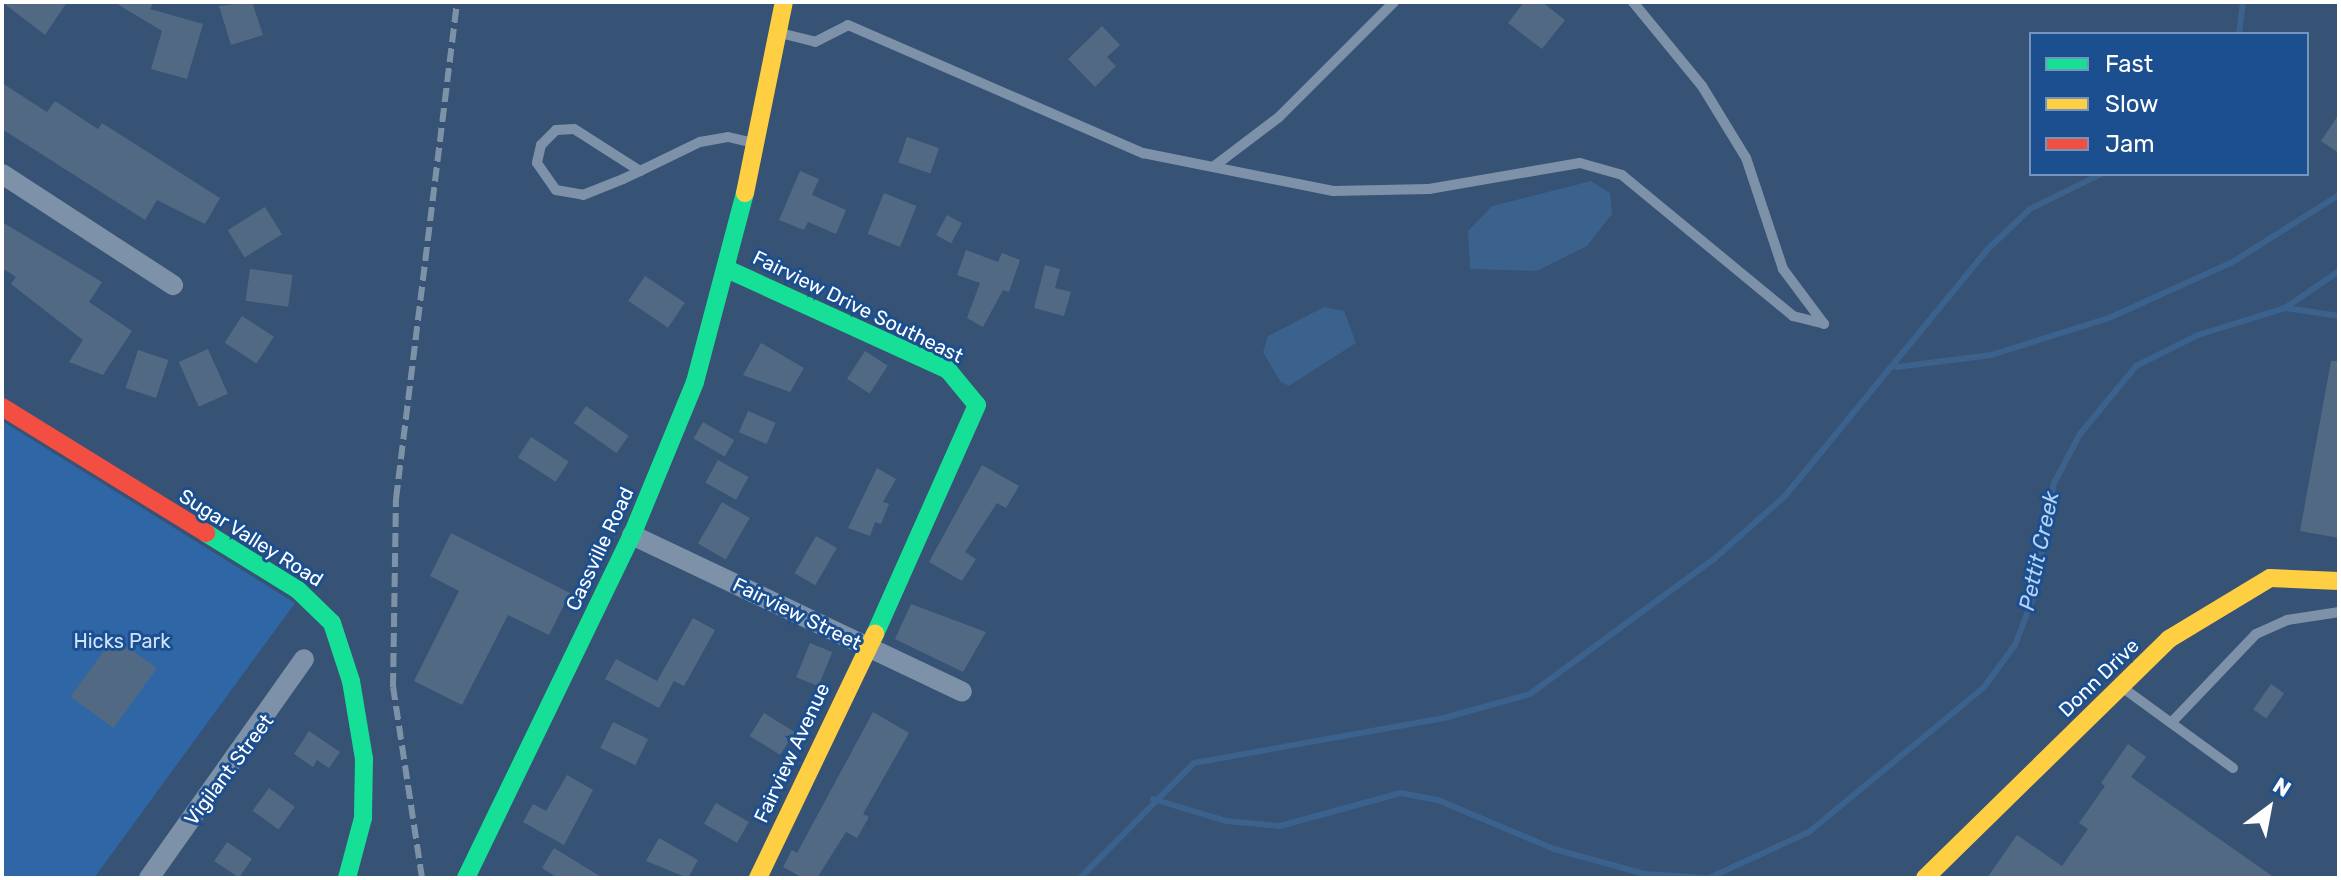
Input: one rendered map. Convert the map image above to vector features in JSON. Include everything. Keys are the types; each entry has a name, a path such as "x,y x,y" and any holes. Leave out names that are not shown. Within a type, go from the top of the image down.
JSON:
{"street":[{"name":"Cassville Road","path":"466,878 632,535 695,382 729,270 784,2"},
{"path":"2,174 173,285"},
{"name":"Fairview Drive Southeast","path":"729,270 948,370 977,405 947,482 866,647"},
{"name":"Sugar Valley Road","path":"2,407 298,590 332,623 351,681 364,759 363,818 347,878"},
{"name":"Fairview Street","path":"632,535 962,692"},
{"name":"Donn Drive","path":"1933,875 2169,639 2270,578 2339,581"},
{"name":"Fairview Avenue","path":"758,878 866,647"},
{"name":"Vigilant Street","path":"149,878 304,659"}],"lane":[{"path":"1213,167 1279,117 1394,2"},
{"path":"778,32 815,42 848,25 1056,120 1143,153 1333,191 1429,189 1580,163 1622,175 1793,316 1824,324 1783,269 1746,158 1702,86 1633,2"},
{"path":"640,171 574,129 556,130 541,145 537,163 556,190 583,195 640,171 700,142 728,137 754,143"},
{"path":"2171,723 2256,634 2287,620 2339,612"},
{"path":"2121,687 2233,768"}],"green space":[{"name":"Hicks Park","path":"2,421 295,603 94,878 2,878"}],"shaded area":[{"path":"1591,181 1610,193 1612,214 1587,246 1537,271 1470,269 1468,231 1492,206"},
{"path":"1324,307 1344,311 1356,343 1289,386 1280,381 1263,352 1268,336"}],"building":[{"path":"2,2 67,2 45,35"},
{"path":"114,2 154,2 150,9 203,24 187,79 151,69 162,31"},
{"path":"252,2 263,35 231,45 219,6"},
{"path":"1524,2 1542,2 1565,20 1542,49 1508,23"},
{"path":"1102,26 1120,45 1107,57 1116,66 1095,87 1068,59"},
{"path":"2,83 47,112 55,101 98,129 102,123 220,198 205,224 157,200 145,220 2,129"},
{"path":"2339,114 2339,153 2321,141"},
{"path":"907,137 939,148 930,174 898,163"},
{"path":"800,171 819,179 812,195 846,210 836,234 808,222 804,230 779,220"},
{"path":"884,193 916,206 900,247 868,234"},
{"path":"265,207 282,234 245,257 228,230"},
{"path":"947,215 962,223 951,243 936,235"},
{"path":"2,222 102,282 89,302 132,331 103,375 69,362 83,340 11,284 16,277 2,268"},
{"path":"966,250 998,262 1002,253 1020,260 1009,292 1003,290 983,327 967,318 980,283 957,275"},
{"path":"1045,265 1060,269 1055,288 1071,292 1064,316 1034,308"},
{"path":"250,269 293,275 288,307 246,301"},
{"path":"645,276 685,303 668,328 628,301"},
{"path":"242,316 274,337 256,364 225,343"},
{"path":"761,343 804,368 790,392 743,375"},
{"path":"208,349 228,394 199,407 179,362"},
{"path":"138,350 168,360 156,398 126,388"},
{"path":"865,351 888,366 870,393 847,379"},
{"path":"2331,361 2339,361 2339,538 2300,531"},
{"path":"586,406 629,436 617,453 574,423"},
{"path":"748,411 776,423 767,444 739,432"},
{"path":"703,422 734,440 725,456 694,438"},
{"path":"531,437 569,462 556,482 518,457"},
{"path":"718,460 749,477 736,500 705,483"},
{"path":"982,465 1019,486 1006,508 997,503 965,552 976,559 962,581 929,562"},
{"path":"877,468 896,479 883,502 889,504 881,524 875,522 870,536 848,528"},
{"path":"722,502 750,518 726,560 698,544"},
{"path":"451,533 570,593 549,635 508,615 462,705 414,681 459,591 430,576"},
{"path":"816,536 837,548 815,585 794,573"},
{"path":"911,604 986,632 963,672 895,639"},
{"path":"693,618 715,630 684,686 674,681 659,708 605,679 616,659 657,681"},
{"path":"114,637 157,668 113,728 71,697"},
{"path":"810,643 832,652 818,686 796,677"},
{"path":"2271,684 2284,693 2266,719 2253,709"},
{"path":"873,712 909,733 863,814 869,817 857,838 846,832 817,878 803,878 783,867 792,850 797,853"},
{"path":"764,713 795,732 780,755 750,736"},
{"path":"613,722 648,739 635,765 600,748"},
{"path":"309,731 340,752 329,768 317,760 313,767 294,754"},
{"path":"2128,744 2146,757 2131,777 2275,878 1987,878 2017,835 2062,866 2088,829 2079,823 2105,786 2101,783"},
{"path":"567,775 593,790 564,845 523,822 533,804 546,811"},
{"path":"269,788 295,807 278,829 253,811"},
{"path":"716,803 749,822 737,843 704,824"},
{"path":"659,838 698,860 688,878 646,861"},
{"path":"227,842 252,859 239,878 214,861"},
{"path":"554,848 603,878 558,878 542,868"}],"waterway":[{"path":"2239,32 2243,2"},
{"path":"1080,878 1194,763 1444,718 1530,694 1714,559 1785,496 1988,249 2030,209 2097,176"},
{"path":"1897,367 1991,355 2109,318 2231,263 2339,195"},
{"name":"Pettit Creek","path":"1709,878 1809,832 1984,687 2015,645 2033,598 2054,483 2080,434 2136,366 2198,335 2285,308 2339,271"},
{"path":"2285,308 2339,316"},
{"name":"Pettit Creek","path":"1153,799 1226,821 1280,826 1401,793 1438,800 1554,849 1645,874 1708,878"}],"railway":[{"path":"422,878 393,687 396,499 457,2"}],"traffic: fast":[{"path":"466,878 632,535 695,382 745,193"},
{"path":"729,270 948,370 977,405 875,634"},
{"path":"206,533 298,590 332,623 351,681 364,759 363,818 347,878"}],"traffic: slow":[{"path":"745,193 784,2"},
{"path":"1925,878 2169,639 2270,578 2339,581"},
{"path":"758,878 875,634"}],"traffic: jam":[{"path":"2,407 206,533"}]}
